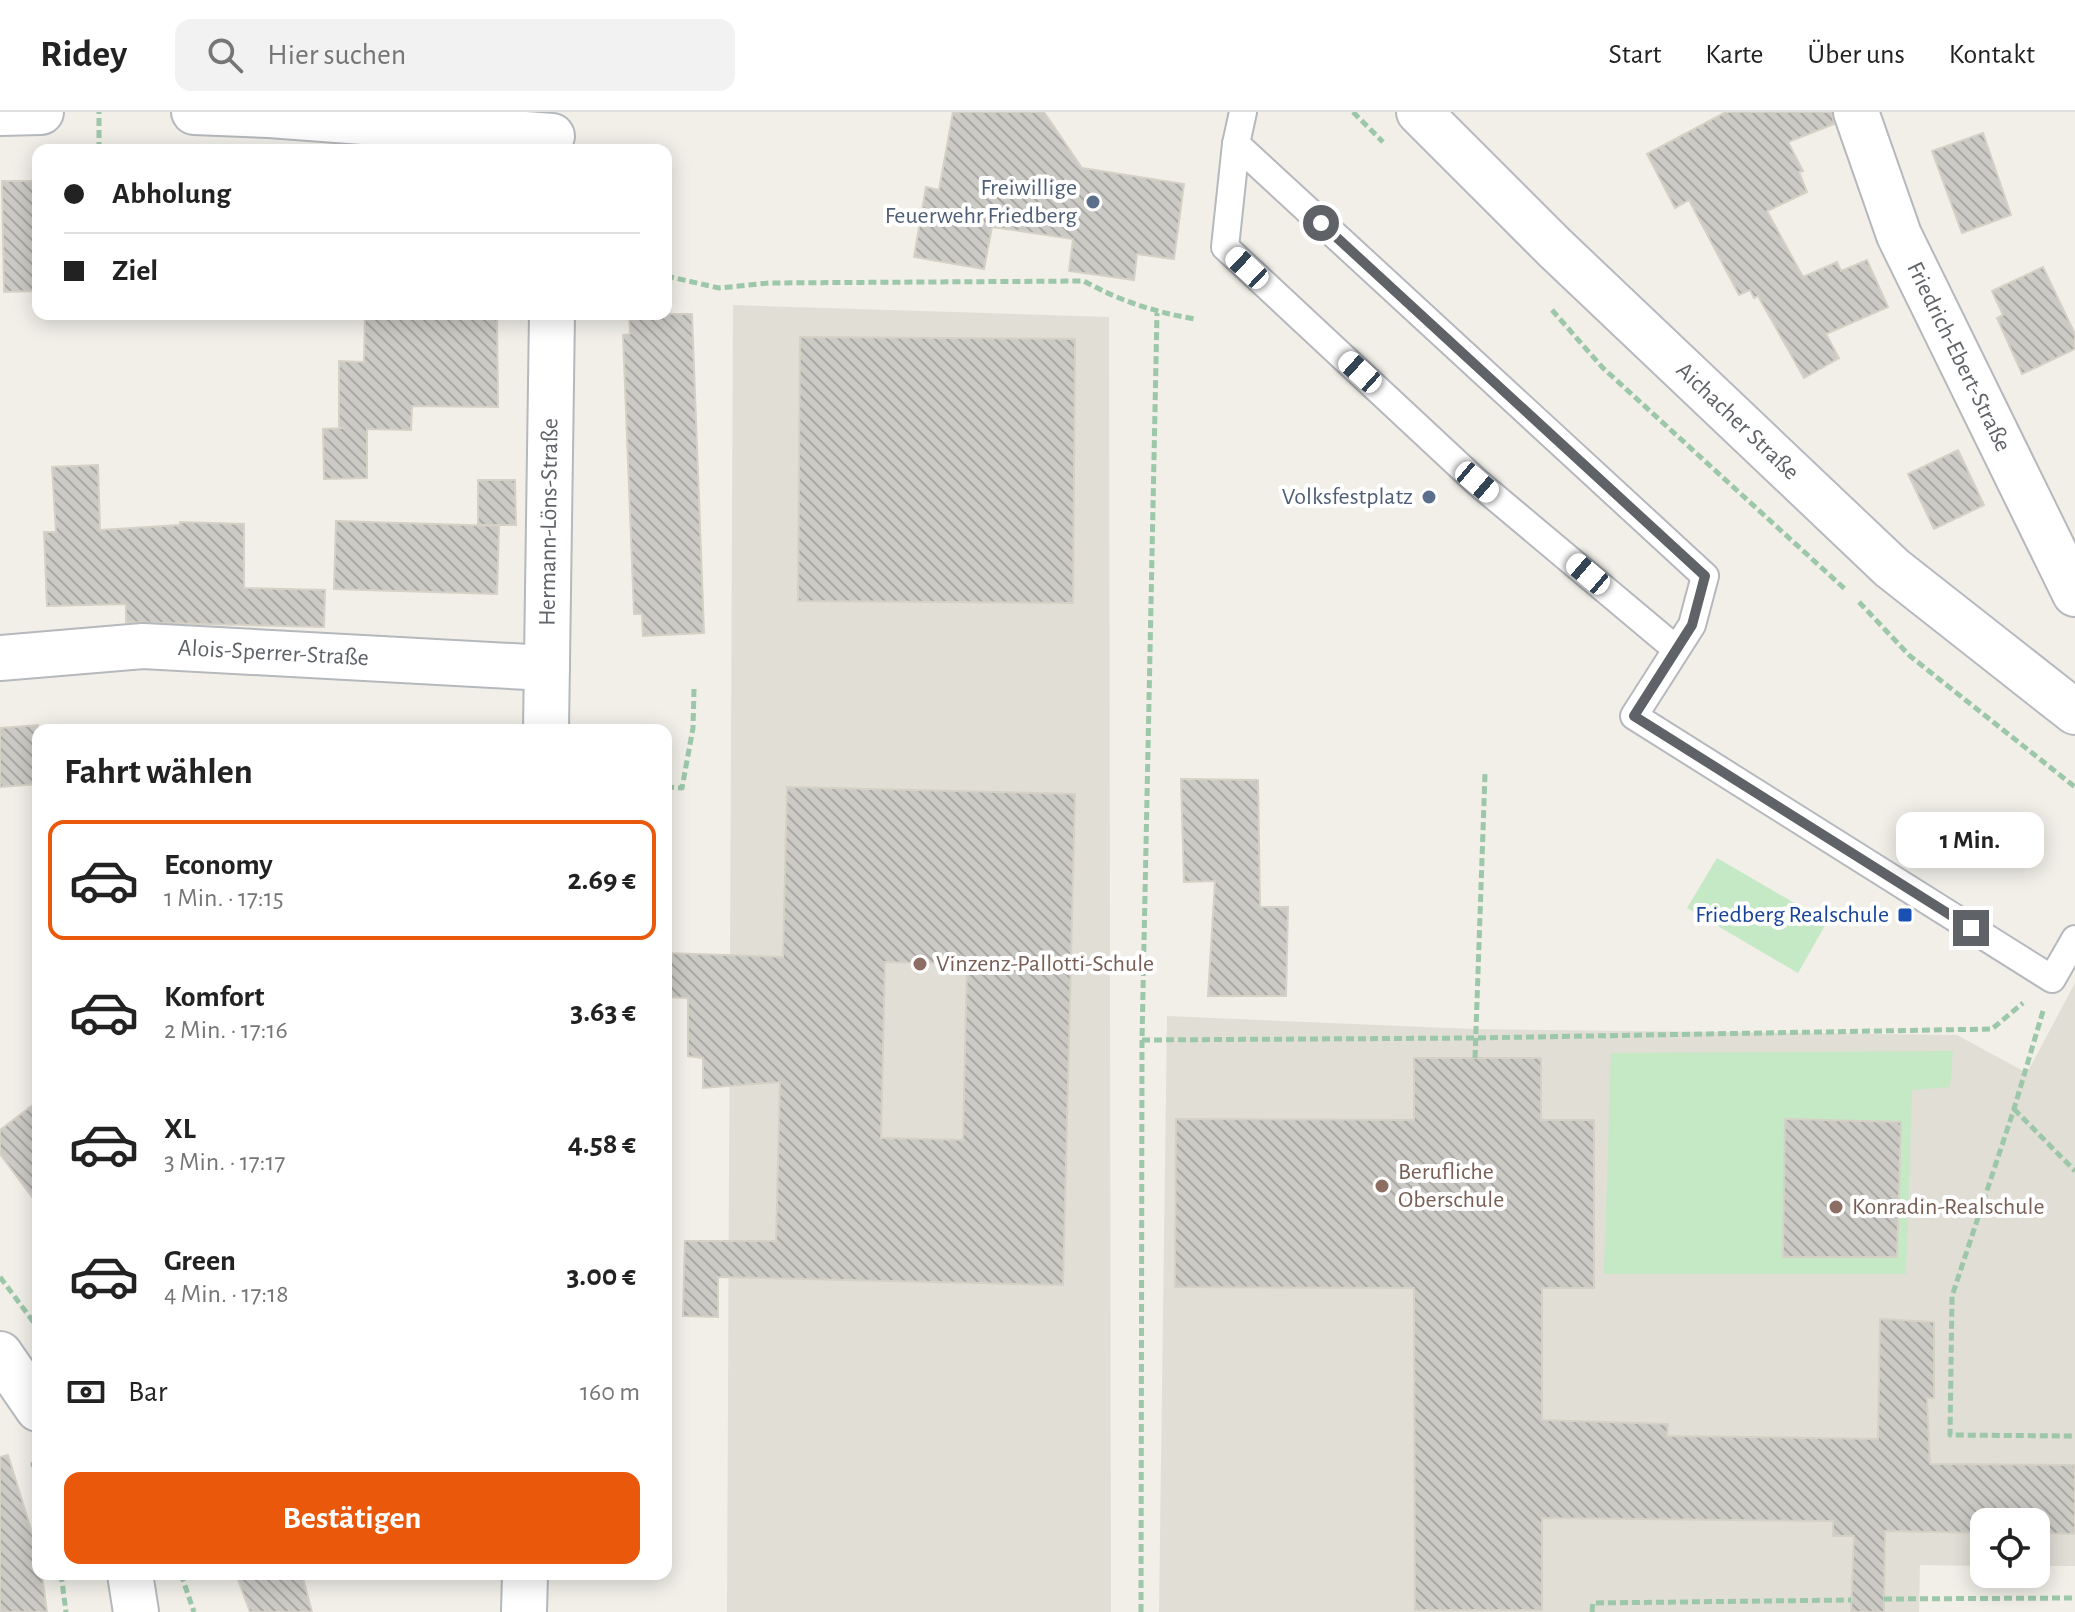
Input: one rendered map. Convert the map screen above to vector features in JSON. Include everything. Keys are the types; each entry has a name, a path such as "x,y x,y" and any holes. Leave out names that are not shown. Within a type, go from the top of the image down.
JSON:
{"street":[{"path":"0,113 41,112"},
{"path":"194,112 553,133"},
{"name":"Aichacher Straße","path":"1419,112 1555,248 1892,568 2075,712"},
{"name":"Friedrich-Ebert-Straße","path":"1856,112 1899,235 2075,594"},
{"name":"Hermann-Löns-Straße","path":"546,724 552,320"},
{"name":"Alois-Sperrer-Straße","path":"0,658 143,646 547,668"},
{"path":"0,1354 32,1400"},
{"path":"131,1580 136,1612"},
{"path":"524,1612 525,1580"}],"lane":[{"path":"1243,112 1236,144 1225,247 1477,482 1676,649"},
{"path":"1236,144 1705,576 1692,625 1634,716 2052,979 2075,939"}],"path":[{"path":"99,112 99,144"},
{"path":"672,277 719,288 769,283 1084,281 1114,298 1157,313 1195,319"},
{"path":"1141,1612 1142,1040 1157,313"},
{"path":"672,787 682,788 693,728 694,689"},
{"path":"1475,1058 1485,774"},
{"path":"2052,979 2014,1109 1952,1296 1950,1435 2075,1436"},
{"path":"1142,1040 1992,1029"},
{"path":"2014,1109 2075,1171"},
{"path":"0,1277 32,1320"},
{"path":"62,1580 66,1612"},
{"path":"183,1580 194,1612"},
{"path":"1884,1599 2075,1598"},
{"path":"1592,1612 1593,1603 1851,1600"}],"shaded area":[{"name":"Vinzenz-Pallotti-Schule","path":"733,305 1109,317 1111,1612 727,1612"},
{"path":"2075,983 2075,1566 2050,1566 2050,1508 1970,1508 1970,1566 1920,1565 1919,1612 1159,1612 1167,1016 1473,1029 1957,1035 2027,1073"}],"green space":[{"path":"1717,858 1827,922 1798,973 1687,908"},
{"path":"1953,1051 1950,1087 1912,1090 1906,1274 1604,1274 1611,1053"}],"building":[{"name":"Freiwillige Feuerwehr Friedberg","path":"953,112 1044,112 1082,168 1184,184 1174,259 1137,254 1134,280 1069,271 1073,239 992,227 984,269 914,257 926,187 939,190"},
{"path":"1726,112 1832,112 1834,124 1788,142 1803,171 1799,172 1807,192 1767,211 1803,277 1837,262 1841,271 1867,260 1888,307 1826,334 1839,358 1804,378 1758,296 1754,298 1750,290 1739,295 1689,200 1675,208 1647,154"},
{"path":"1983,133 2011,215 1962,233 1932,151"},
{"path":"2,181 32,181 32,291 4,292"},
{"path":"2043,267 2075,334 2075,349 2022,374 1997,318 2003,315 1992,291"},
{"path":"672,314 692,314 704,633 643,636 642,614 634,614 623,335 630,334 629,320 672,320"},
{"path":"365,320 497,320 498,407 412,406 411,430 367,429 367,478 324,479 323,429 344,428 339,428 339,361 364,362"},
{"path":"800,337 1075,339 1073,603 798,601"},
{"path":"1958,450 1984,505 1934,529 1908,474"},
{"path":"98,465 100,530 180,525 180,522 244,524 244,588 325,590 324,627 126,622 126,604 47,606 44,532 56,532 52,467"},
{"path":"478,480 515,480 516,525 478,525"},
{"path":"336,521 499,526 497,594 334,589"},
{"path":"32,725 32,784 0,787 0,728"},
{"path":"1181,779 1258,780 1260,907 1288,907 1286,996 1208,996 1215,881 1184,882"},
{"path":"787,787 1075,794 1063,1285 718,1277 718,1317 683,1316 685,1241 776,1241 780,1082 703,1088 703,1058 688,1056 688,998 672,997 672,953 783,957","holes":["885,962 967,964 963,1140 881,1138"]},
{"path":"1414,1058 1541,1058 1541,1120 1594,1120 1594,1288 1542,1288 1542,1420 1668,1424 1667,1436 1878,1439 1880,1319 1934,1322 1934,1398 1927,1398 1930,1464 2075,1465 2075,1534 2050,1533 2050,1508 1970,1508 1970,1533 1885,1531 1884,1612 1851,1612 1854,1536 1833,1536 1833,1521 1542,1518 1542,1610 1415,1610 1414,1288 1175,1287 1176,1119 1414,1120"},
{"path":"32,1106 32,1197 0,1154 0,1130"},
{"path":"1785,1119 1901,1122 1897,1257 1783,1257"},
{"path":"8,1455 32,1533 32,1580 43,1580 47,1612 0,1612 0,1457"},
{"path":"238,1580 304,1580 312,1612 250,1612"}],"place":[{"name":"Freiwillige Feuerwehr Friedberg","path":"1093,202"},
{"name":"Volksfestplatz","path":"1429,497"},
{"name":"Friedberg Realschule","path":"1905,915"},
{"name":"Vinzenz-Pallotti-Schule","path":"920,964"},
{"name":"Berufliche Oberschule","path":"1382,1186"},
{"name":"Konradin-Realschule","path":"1836,1207"}],"route":[{"path":"1321,223 1705,576 1692,625 1634,716 1971,928"}]}
